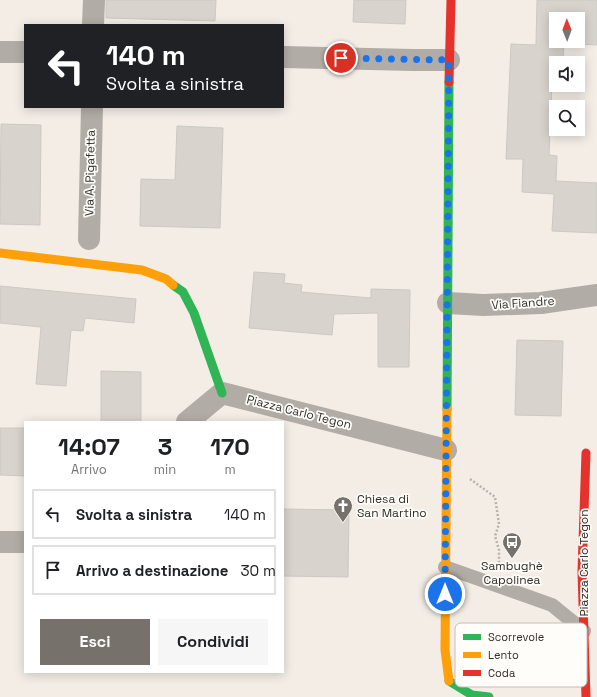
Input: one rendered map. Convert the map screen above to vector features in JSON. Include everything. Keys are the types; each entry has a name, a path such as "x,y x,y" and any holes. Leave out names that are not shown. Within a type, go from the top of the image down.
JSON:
{"street":[{"path":"93,24 94,0"},
{"path":"444,692 449,681 445,650 445,567 449,60 451,0"},
{"path":"0,52 24,52"},
{"path":"284,57 449,60"},
{"name":"Via A. Pigafetta","path":"89,239 92,108"},
{"path":"0,253 142,270 166,279 183,292 194,313 222,393 188,421"},
{"name":"Via Fiandre","path":"448,303 483,305 541,303 597,295"},
{"name":"Piazza Carlo Tegon","path":"222,393 446,455"},
{"name":"Piazza Carlo Tegon","path":"584,623 582,572 586,453"},
{"path":"0,542 24,542"},
{"path":"449,681 455,685"},
{"path":"459,687 472,695 489,697"},
{"name":"Piazza Carlo Tegon","path":"586,687 586,697"}],"lane":[{"path":"445,567 552,605 574,623"}],"path":[{"path":"446,455 494,497 499,524 495,536 499,550 499,568"}],"building":[{"path":"106,0 216,0 215,21 106,18"},
{"path":"354,0 406,0 405,24 353,22"},
{"path":"537,0 597,0 597,45 585,44 585,12 549,12 549,48 564,48 563,56 549,56 549,92 552,92 551,100 549,100 549,155 557,156 556,181 597,183 597,233 552,231 554,194 522,192 523,159 506,159 511,44 536,45"},
{"path":"1,124 41,125 40,225 0,224"},
{"path":"177,126 223,128 220,228 140,226 141,179 175,180"},
{"path":"254,272 285,274 284,283 302,285 301,292 371,298 371,289 410,290 409,367 378,367 378,313 334,314 332,335 249,328"},
{"path":"0,286 136,299 134,323 85,318 83,331 71,330 66,386 36,384 41,327 0,323"},
{"path":"517,340 563,341 561,416 515,415"},
{"path":"101,371 141,372 141,421 101,421"},
{"path":"0,428 24,428 24,476 0,475"},
{"path":"284,509 349,510 348,577 284,576"}],"traffic: fast":[{"path":"447,409 449,82"},
{"path":"173,285 183,292 194,313 222,393"},
{"path":"449,681 455,685"},
{"path":"459,687 472,695 489,697"}],"traffic: slow":[{"path":"0,253 142,270 166,279 173,285"},
{"path":"447,409 445,650 449,681"}],"traffic: jam":[{"path":"449,82 451,0"},
{"path":"584,623 582,572 586,453"},
{"path":"586,687 586,697"}],"place":[{"name":"Chiesa di San Martino","path":"343,523"},
{"name":"Sambughè Capolinea","path":"512,559"}],"route":[{"path":"341,58 449,60 445,594"}]}
